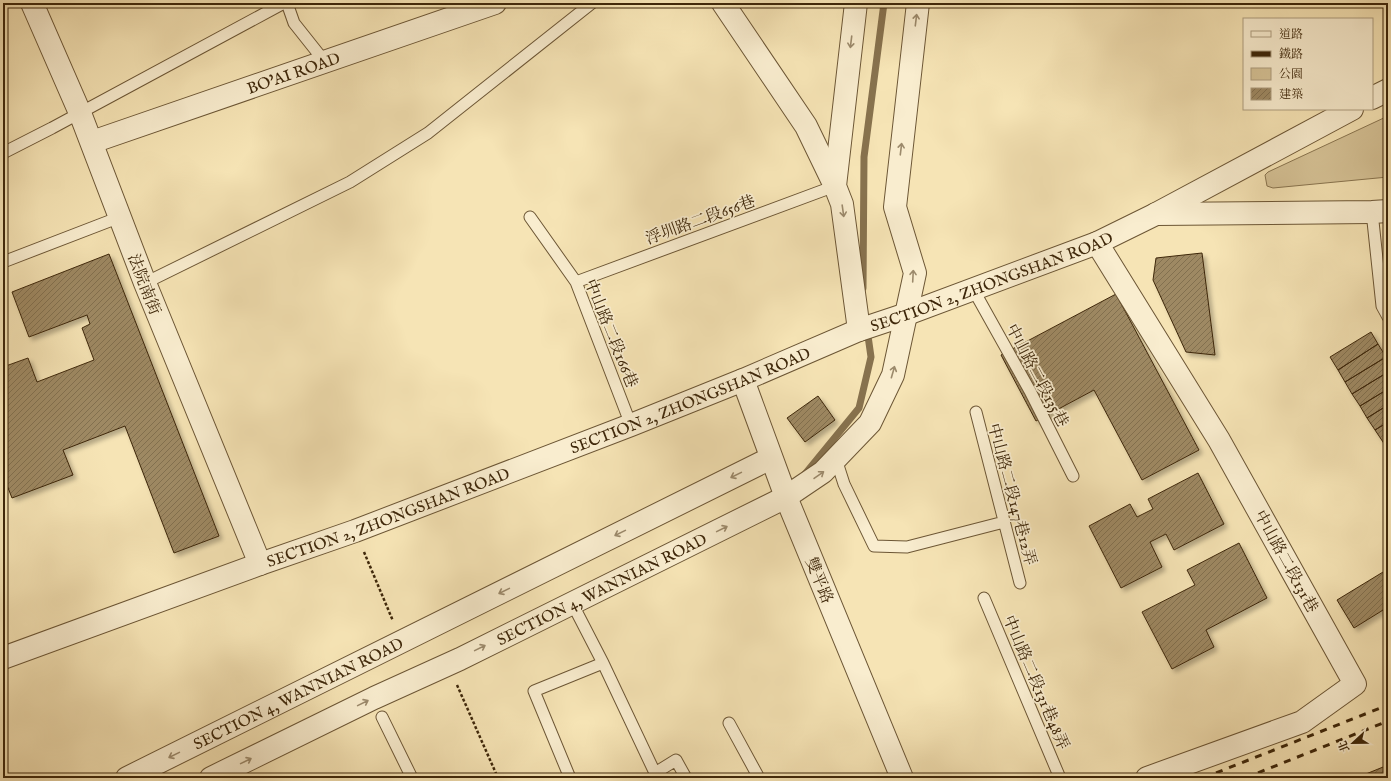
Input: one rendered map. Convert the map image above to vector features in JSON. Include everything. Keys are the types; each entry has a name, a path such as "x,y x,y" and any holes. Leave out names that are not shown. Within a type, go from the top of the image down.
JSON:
{"street":[{"name":"法院南街","path":"32,3 92,142 145,284 260,564"},
{"name":"BO'AI ROAD","path":"92,142 495,3"},
{"path":"723,3 806,126 835,186 842,204 859,330"},
{"path":"835,186 856,3"},
{"name":"SECTION 4, WANNIAN ROAD","path":"211,778 572,603 786,497 823,472 870,423 893,375 915,273 895,207 918,3"},
{"path":"1373,98 1388,90"},
{"path":"1156,214 1350,110"},
{"name":"SECTION 2, ZHONGSHAN ROAD","path":"3,658 355,531 631,425 743,380 859,330 1097,243 1156,214 1380,212"},
{"name":"中山路二段131巷","path":"1097,243 1219,440 1355,684 1302,722 1147,778"},
{"name":"雙平路","path":"743,380 786,497 902,778"},
{"name":"SECTION 4, WANNIAN ROAD","path":"126,778 771,458"}],"lane":[{"path":"3,153 285,3 294,23 324,62"},
{"path":"145,284 350,182 428,134 592,3"},
{"name":"浮圳路二段656巷","path":"576,282 835,186"},
{"path":"1380,212 1382,306 1388,316"},
{"path":"3,262 120,217"},
{"name":"中山路二段166巷","path":"530,217 576,282 631,425"},
{"name":"中山路二段135巷","path":"973,289 1030,391 1073,476"},
{"name":"中山路二段147巷12弄","path":"976,412 1020,583"},
{"path":"836,459 844,484 874,546 907,547 1004,522"},
{"name":"中山路二段131巷48弄","path":"984,598 1060,778"},
{"path":"572,603 603,663 656,773 676,760 686,778"},
{"path":"570,778 534,691 603,663"},
{"path":"382,717 412,778"},
{"path":"729,723 759,778"}],"path":[{"path":"355,531 402,642"},
{"path":"447,664 498,778"}],"green space":[{"path":"1388,116 1388,177 1273,188 1267,186 1265,175 1268,172"}],"building":[{"path":"1202,253 1215,355 1186,352 1153,280 1156,258"},
{"path":"109,254 219,536 174,553 125,426 63,450 73,475 12,498 3,475 3,367 28,358 37,382 94,360 82,328 90,324 87,315 29,337 12,292"},
{"path":"1116,294 1199,450 1142,480 1094,390 1036,421 1001,355"},
{"path":"1371,332 1378,344 1338,370 1330,357"},
{"path":"1378,344 1386,357 1345,382 1338,370"},
{"path":"1386,357 1388,360 1388,372 1352,394 1345,382"},
{"path":"1388,372 1388,389 1360,406 1352,394"},
{"path":"1388,389 1388,405 1367,418 1360,406"},
{"path":"818,396 835,420 805,442 787,418"},
{"path":"1388,405 1388,422 1375,430 1367,418"},
{"path":"1388,422 1388,439 1383,442 1375,430"},
{"path":"1388,439 1388,451 1383,442"},
{"path":"1198,473 1224,524 1174,550 1166,534 1150,542 1162,567 1121,588 1089,526 1130,504 1137,517 1153,509 1148,499"},
{"path":"1239,543 1267,598 1206,630 1214,647 1172,669 1142,612 1195,585 1187,570"},
{"path":"1388,569 1388,607 1354,628 1337,600"},
{"path":"1388,765 1388,778 1356,778"}],"waterway":[{"path":"863,288 864,157 884,3"},
{"path":"805,474 859,408 871,357 867,329"}],"railway":[{"path":"1203,778 1388,705"},
{"path":"1245,778 1388,721"}]}
